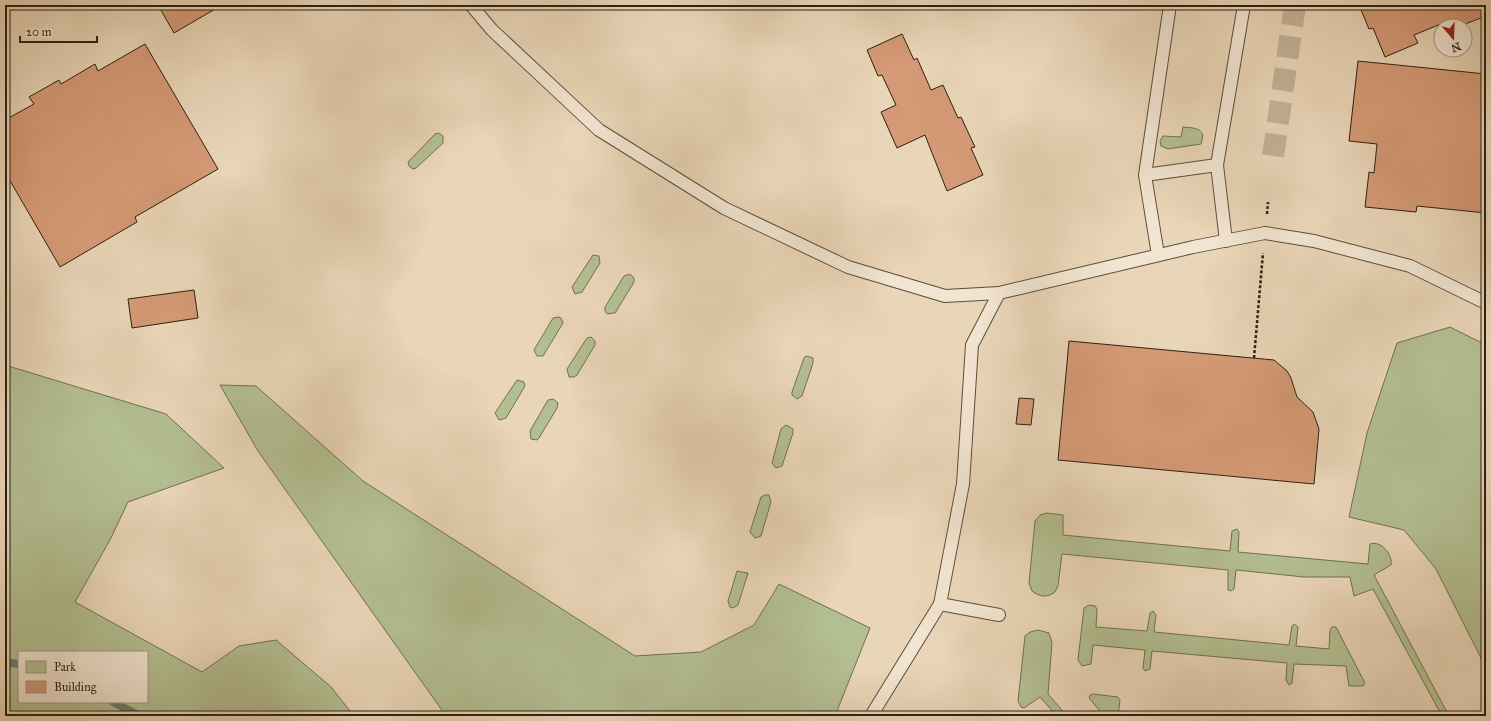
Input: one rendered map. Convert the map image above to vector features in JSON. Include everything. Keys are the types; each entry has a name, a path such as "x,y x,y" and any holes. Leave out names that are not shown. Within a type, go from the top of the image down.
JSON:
{"lane":[{"path":"471,5 492,30 599,130 724,208 848,267 945,296 999,293 1158,255 1265,233 1314,241 1410,266 1486,303"},
{"path":"1158,255 1145,176 1170,5"},
{"path":"1226,241 1218,165 1244,5"},
{"path":"1145,176 1218,165"},
{"path":"871,716 940,604 964,484 972,345 999,293"},
{"path":"940,604 999,615"}],"path":[{"path":"1254,358 1268,202"}],"green space":[{"path":"1183,127 1195,128 1202,132 1203,135 1201,144 1168,149 1161,146 1160,141 1163,136 1181,137"},
{"path":"439,133 443,136 443,143 416,168 413,169 409,166 408,162 435,134"},
{"path":"593,255 599,256 600,263 582,292 575,294 572,287"},
{"path":"630,274 634,278 634,282 615,313 607,314 605,307 624,276"},
{"path":"553,318 561,318 563,323 543,356 537,356 534,350"},
{"path":"1450,327 1486,345 1486,668 1436,569 1404,530 1349,517 1367,433 1397,343"},
{"path":"591,337 595,341 595,345 577,375 574,377 569,377 567,369 587,338"},
{"path":"806,356 813,358 813,363 802,396 797,399 792,395 792,392"},
{"path":"5,365 166,414 224,468 128,502 111,538 75,602 202,672 239,646 276,640 331,687 354,716 5,716"},
{"path":"517,380 524,382 525,386 506,418 499,420 495,413"},
{"path":"220,385 256,386 363,481 635,656 701,652 754,625 779,584 870,628 835,716 446,716 258,451"},
{"path":"553,399 558,403 557,408 539,438 537,440 531,439 530,431 548,400"},
{"path":"786,425 793,429 793,433 782,466 776,468 772,463 781,429"},
{"path":"769,495 771,502 761,536 755,538 750,532 761,497"},
{"path":"1047,513 1063,515 1063,535 1230,551 1232,531 1237,529 1239,532 1238,552 1368,564 1370,544 1374,543 1382,546 1390,557 1391,565 1374,575 1449,716 1442,716 1373,589 1354,596 1350,577 1304,577 1236,570 1234,589 1231,591 1228,590 1228,570 1062,554 1058,586 1055,592 1046,596 1041,596 1032,591 1029,583 1035,521 1040,515"},
{"path":"737,571 748,573 738,605 733,608 730,607 728,601"},
{"path":"1089,605 1095,606 1097,609 1096,627 1147,631 1150,613 1153,611 1156,615 1154,632 1289,645 1292,626 1294,624 1298,627 1296,646 1329,649 1330,630 1332,627 1336,627 1365,683 1363,686 1349,686 1346,666 1294,664 1292,683 1289,685 1286,680 1287,663 1152,651 1150,669 1145,671 1143,668 1145,650 1093,645 1091,664 1082,666 1078,660 1084,608"},
{"path":"1038,630 1049,633 1052,643 1048,694 1067,716 1057,716 1040,697 1024,708 1021,707 1018,701 1025,636 1030,632"},
{"path":"1093,694 1118,697 1120,700 1118,716 1104,716 1089,698 1090,695"}],"building":[{"path":"158,5 222,5 174,33"},
{"path":"1359,5 1486,5 1486,16 1473,21 1473,18 1433,18 1433,27 1414,35 1418,43 1385,57 1373,28 1369,29"},
{"path":"902,34 914,60 917,58 931,90 943,85 958,118 961,117 975,147 971,148 983,175 947,191 925,135 897,148 881,112 896,105 882,75 878,76 867,50"},
{"path":"145,44 218,169 135,217 137,222 60,267 5,172 5,120 34,104 29,97 59,80 61,84 95,64 98,71"},
{"path":"1358,61 1486,74 1486,213 1417,206 1416,212 1365,207 1369,172 1374,173 1377,144 1349,141"},
{"path":"194,290 198,318 132,328 128,299"},
{"path":"1069,341 1274,360 1287,371 1291,378 1297,397 1313,412 1319,429 1314,484 1058,460"},
{"path":"1019,398 1034,399 1031,425 1016,424"}],"waterway":[{"path":"5,665 10,663 18,664"},
{"path":"115,703 140,716"}],"tunnel":[{"path":"1273,156 1295,5"}]}
